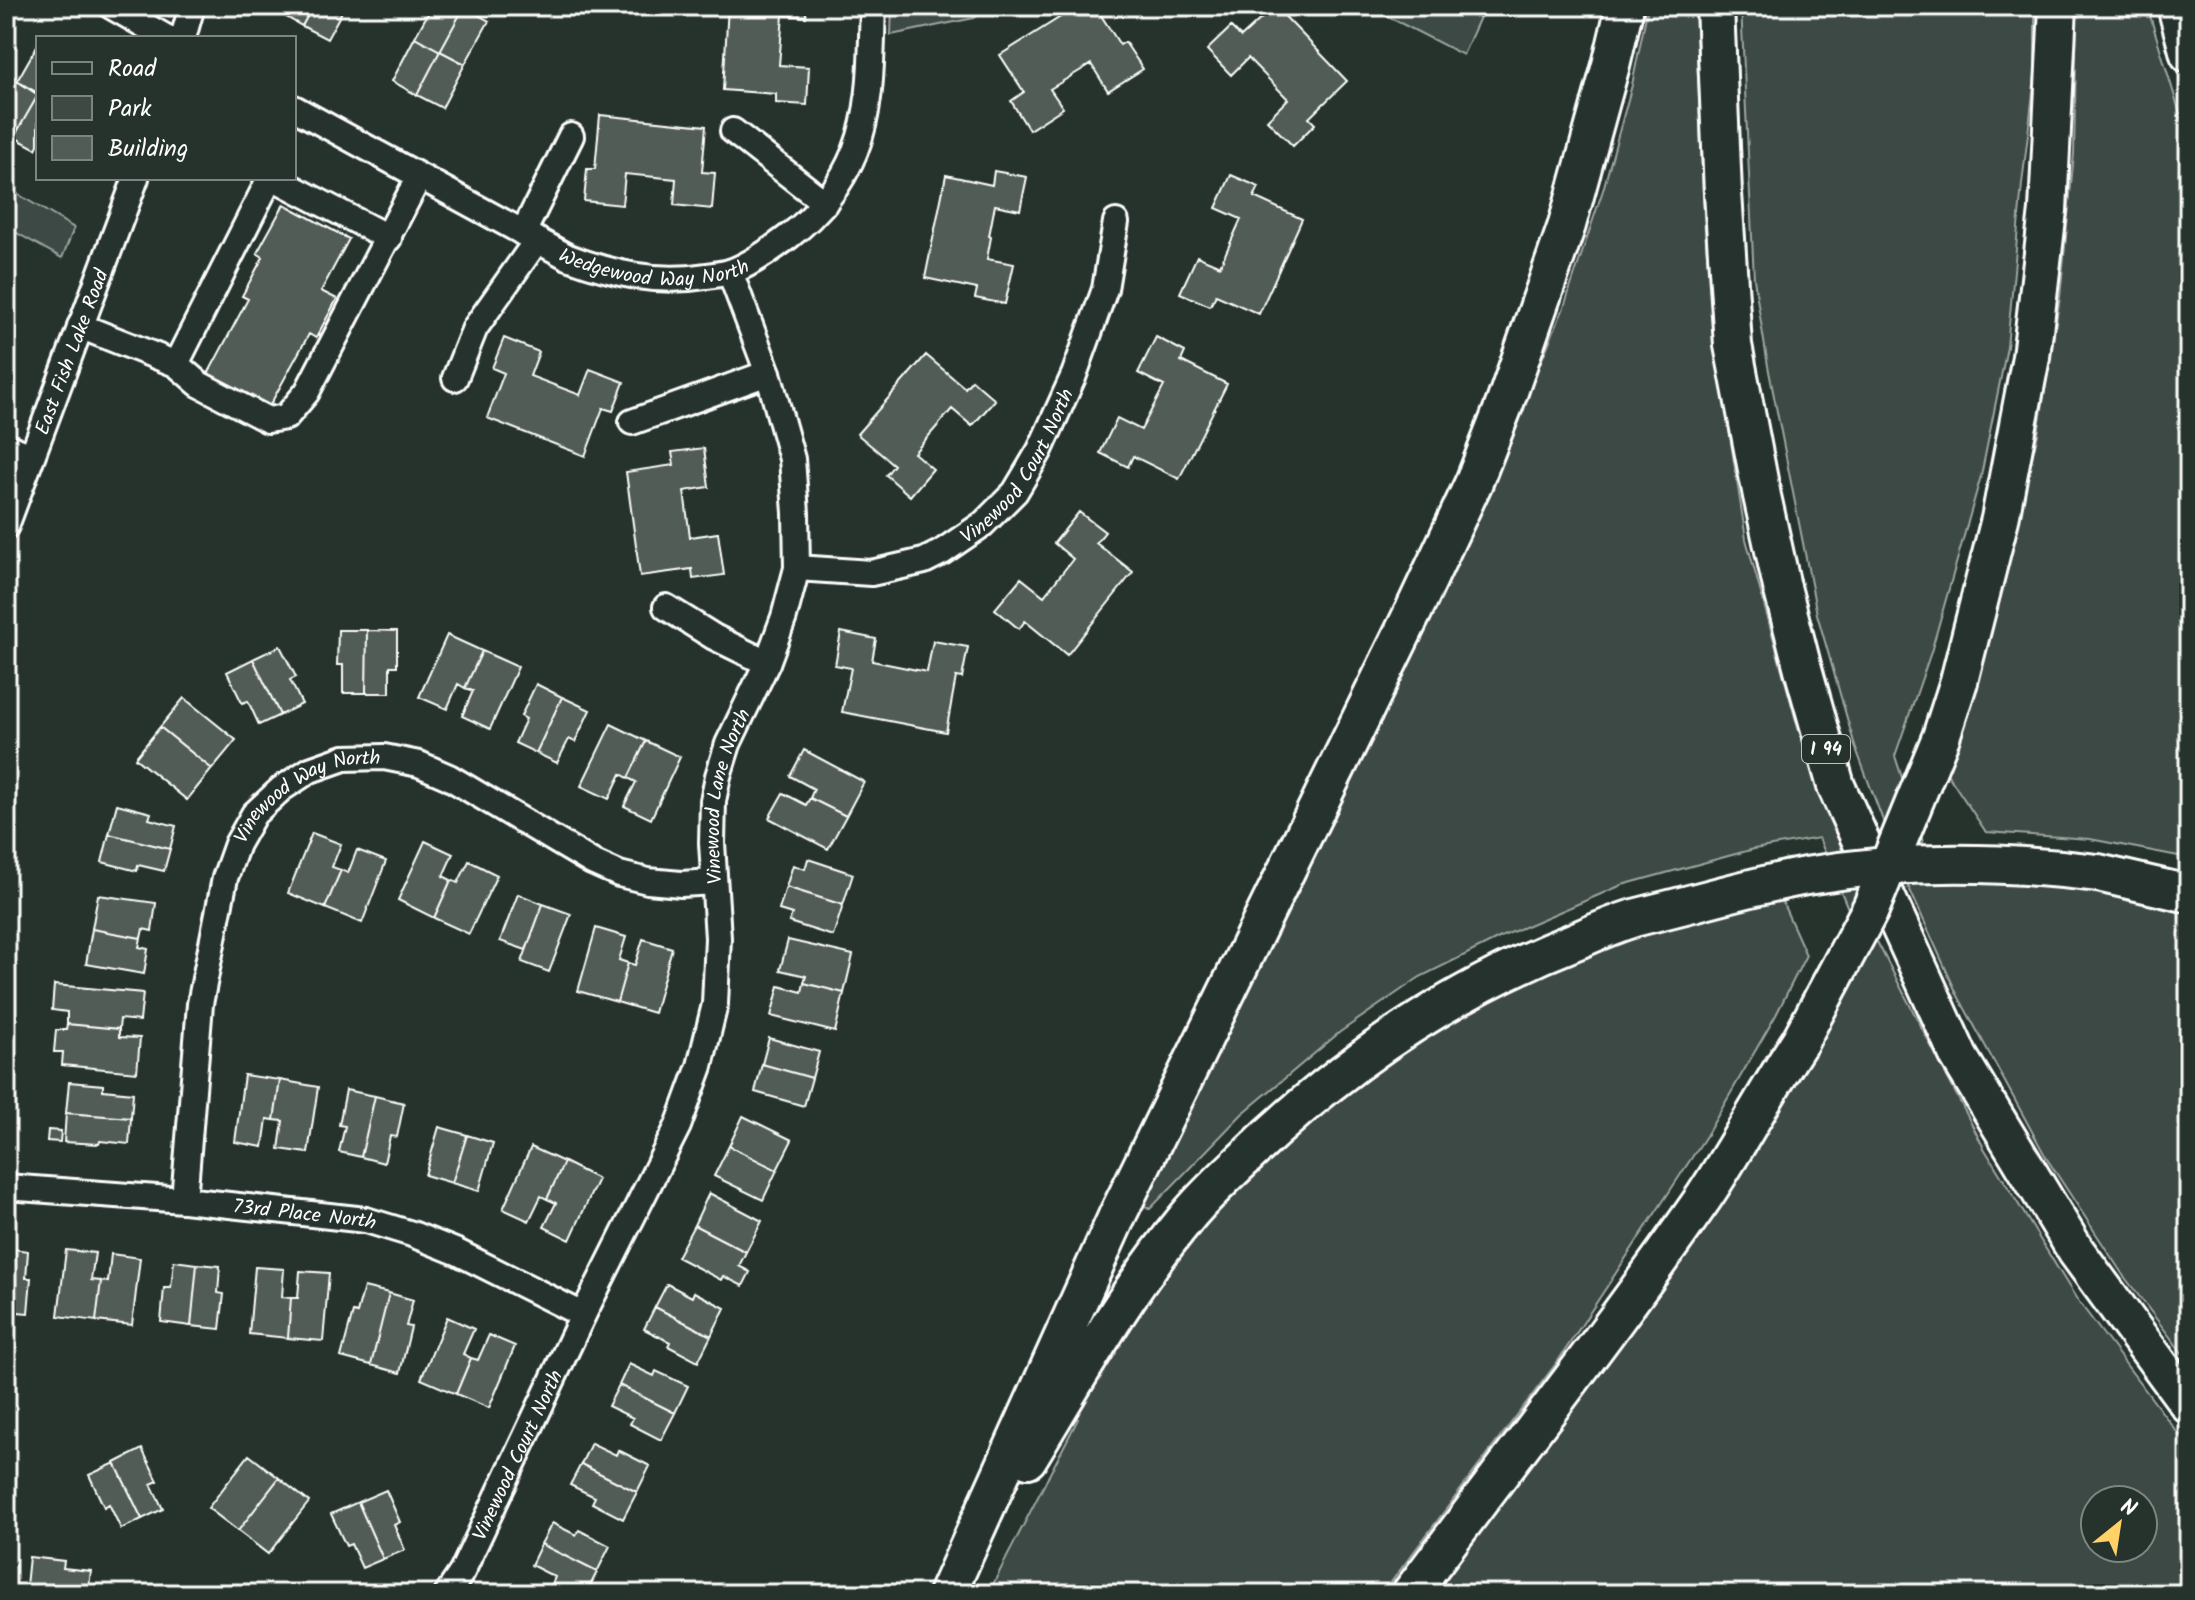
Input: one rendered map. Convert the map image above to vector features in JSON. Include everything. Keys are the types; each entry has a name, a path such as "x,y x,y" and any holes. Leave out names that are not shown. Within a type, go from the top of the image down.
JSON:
{"highway":[{"path":"947,1594 1118,1214 1474,482 1567,225 1625,6"},
{"name":"I 94","path":"1715,6 1733,345 1782,587 1836,786 1959,1057 2076,1251 2189,1405"},
{"path":"1410,1594 1628,1304 1707,1192 1800,1041 1871,908 1941,737 1959,681 2000,519 2031,357 2048,210 2058,6"},
{"path":"2176,6 2189,54"},
{"path":"947,1594 1129,1294 1189,1214 1275,1129 1316,1094 1453,999 1504,971 1632,919 1804,877 1909,866 2043,866 2098,873 2189,894"}],"street":[{"path":"111,6 164,36"},
{"path":"184,36 192,6"},
{"name":"Wedgewood Way North","path":"297,118 419,177 568,257 603,270 633,277 686,279 730,272 800,228 825,203 842,177 855,151 867,108 873,6"},
{"path":"733,131 825,203"},
{"path":"455,378 475,328 530,236 571,136"},
{"path":"80,326 176,364 199,384 268,420 286,417 307,392 419,177"},
{"name":"East Fish Lake Road","path":"6,526 135,180"},
{"path":"176,364 271,180"},
{"path":"276,180 389,238"},
{"name":"Vinewood Court North","path":"797,568 871,573 924,561 983,524 1015,492 1040,450 1074,375 1105,289 1116,222"},
{"name":"Vinewood Lane North","path":"583,1315 678,1126 700,1066 715,1004 718,938 713,801 728,744 767,663 797,568 792,459 768,373 730,272"},
{"path":"632,422 768,373"},
{"path":"6,446 31,456"},
{"path":"666,607 714,637 767,663"},
{"name":"Vinewood Way North","path":"184,1200 200,1004 225,878 237,844 254,814 281,789 310,770 344,758 384,757 419,764 449,777 592,862 619,874 681,884 714,882"},
{"name":"73rd Place North","path":"6,1187 184,1200 366,1220 457,1252 583,1315"},
{"name":"Vinewood Court North","path":"447,1594 462,1572 583,1315"}],"green space":[{"path":"892,6 990,6 974,18 891,35"},
{"path":"1367,6 1485,6 1463,55"},
{"path":"1648,6 1695,6 1704,217 1713,327 1746,539 1798,728 1871,930 1984,1148 2076,1298 2189,1448 2189,1594 1435,1594 1662,1286 1863,945 1819,838 1754,849 1622,885 1503,936 1420,977 1340,1032 1242,1114 1150,1209 1139,1203 1496,467 1563,310 1603,190 1632,85"},
{"path":"1741,6 2035,6 2035,76 2007,347 1981,476 1931,652 1895,756 1935,879 2096,888 2189,910 2189,1362 2123,1275 2047,1159 1957,994 1905,879 1855,746 1817,614 1754,279"},
{"path":"2077,6 2147,6 2189,143 2189,858 2090,839 1986,832 1942,766 2011,540 2038,434 2060,297 2074,154"},
{"path":"6,187 74,228 62,258 6,227"},
{"path":"1780,897 1806,955 1776,1015 1706,1136 1558,1361 1382,1594 988,1594 1078,1419 1071,1415 1152,1283 1236,1185 1328,1099 1459,1013 1634,932"}],"building":[{"path":"281,6 313,6 302,26 278,12"},
{"path":"313,6 345,6 327,39 302,26"},
{"path":"432,6 464,7 440,51 415,37"},
{"path":"728,6 806,6 806,17 783,15 779,65 809,67 807,105 776,103 776,94 723,90"},
{"path":"1078,6 1095,6 1120,45 1125,42 1143,69 1108,91 1091,64 1050,89 1063,108 1029,130 1011,101 1024,92 1000,55"},
{"path":"1275,6 1347,81 1309,118 1315,124 1293,146 1267,120 1288,99 1248,58 1231,75 1207,50 1231,27 1241,37"},
{"path":"464,7 489,21 465,64 440,51"},
{"path":"415,37 440,51 417,95 392,81"},
{"path":"36,48 36,92 17,81"},
{"path":"440,51 465,64 442,108 417,95"},
{"path":"17,81 36,94 14,137 6,132 6,100"},
{"path":"36,98 36,149 14,137"},
{"path":"600,115 706,126 702,172 715,173 712,209 674,205 676,179 625,174 622,205 584,201 587,169 595,169"},
{"path":"994,171 1027,177 1020,210 995,205 989,236 987,259 1014,264 1005,304 975,298 977,289 925,278 946,175 992,185"},
{"path":"1231,175 1259,187 1254,197 1302,219 1259,314 1216,295 1210,306 1180,293 1197,256 1220,266 1241,219 1216,208"},
{"path":"284,204 349,239 321,291 337,299 316,338 309,334 269,407 208,374 248,299 242,296 263,257 257,253"},
{"path":"1156,337 1185,352 1181,361 1227,384 1179,479 1133,456 1128,467 1100,453 1117,418 1141,430 1164,386 1138,373"},
{"path":"504,338 539,352 530,376 580,395 590,369 624,382 613,411 603,408 585,456 487,418 504,373 492,368"},
{"path":"926,355 965,388 972,380 995,400 972,426 952,409 914,453 933,469 910,496 886,475 894,465 857,434"},
{"path":"704,448 709,487 684,491 690,537 718,533 724,575 693,579 692,569 640,576 626,472 674,465 672,452"},
{"path":"1079,512 1105,532 1096,543 1133,572 1067,655 1025,621 1019,629 995,609 1021,578 1044,596 1073,559 1054,543"},
{"path":"338,630 367,630 366,693 343,693 343,665 337,665"},
{"path":"367,630 397,631 397,666 390,666 390,693 366,693"},
{"path":"841,632 876,639 872,661 927,672 933,641 968,647 962,678 956,677 946,732 842,712 851,668 835,665"},
{"path":"447,635 482,651 465,688 458,684 447,709 419,697"},
{"path":"280,646 296,677 290,680 302,704 280,715 253,659"},
{"path":"482,651 518,667 490,729 462,716 473,691 465,688"},
{"path":"253,659 280,715 259,725 248,701 242,703 227,672"},
{"path":"536,684 562,697 536,753 515,743 526,719 521,716"},
{"path":"562,697 590,710 575,742 569,739 557,763 536,753"},
{"path":"184,698 236,740 212,769 160,727"},
{"path":"611,724 646,741 628,778 621,774 609,799 581,786"},
{"path":"160,727 212,769 187,800 135,758"},
{"path":"646,741 680,757 651,819 624,806 636,782 628,778"},
{"path":"804,750 864,782 846,816 810,798 814,789 790,776"},
{"path":"783,793 806,805 810,798 846,816 828,849 769,818"},
{"path":"117,804 151,813 149,819 176,826 170,849 109,834"},
{"path":"312,833 341,844 332,867 341,870 325,908 288,893"},
{"path":"109,834 170,849 164,871 138,865 137,871 102,862"},
{"path":"425,841 453,854 443,876 451,880 434,918 398,900"},
{"path":"357,850 386,861 362,923 325,908 341,870 348,873"},
{"path":"808,859 853,874 843,905 786,887 793,865 805,869"},
{"path":"469,861 497,875 469,934 434,918 451,880 458,883"},
{"path":"786,887 843,905 833,936 789,922 792,914 779,910"},
{"path":"518,894 543,904 526,950 500,941"},
{"path":"98,895 156,903 152,931 143,929 141,938 92,929"},
{"path":"543,904 571,914 549,972 522,962"},
{"path":"596,928 626,937 619,960 628,963 617,1002 578,991"},
{"path":"92,929 141,938 139,947 148,949 144,974 86,964"},
{"path":"643,939 672,948 654,1013 617,1002 628,963 635,965"},
{"path":"788,940 853,955 844,993 804,983 806,976 780,970"},
{"path":"804,983 844,993 835,1032 771,1016 779,986 802,992"},
{"path":"54,985 143,993 140,1021 120,1019 119,1029 67,1024 67,1012 52,1010"},
{"path":"67,1024 119,1029 119,1037 140,1038 137,1072 62,1065 63,1052 54,1052 56,1030 66,1030"},
{"path":"769,1038 819,1052 812,1078 762,1064"},
{"path":"762,1064 812,1078 804,1106 755,1092"},
{"path":"244,1075 280,1080 274,1120 267,1119 263,1147 235,1142"},
{"path":"280,1080 318,1087 308,1153 279,1149 283,1121 274,1120"},
{"path":"69,1082 103,1085 103,1090 133,1093 131,1118 66,1113"},
{"path":"346,1090 375,1096 361,1157 339,1152 345,1126 339,1125"},
{"path":"375,1096 404,1103 397,1137 390,1136 384,1163 361,1157"},
{"path":"66,1113 131,1118 129,1144 64,1142"},
{"path":"743,1116 792,1140 777,1170 729,1146"},
{"path":"439,1127 467,1135 452,1183 425,1175"},
{"path":"48,1130 61,1131 60,1142 47,1141"},
{"path":"467,1135 493,1143 479,1191 452,1183"},
{"path":"729,1146 777,1170 763,1200 714,1176"},
{"path":"531,1147 564,1162 547,1199 541,1196 529,1221 503,1209"},
{"path":"564,1162 598,1179 570,1240 544,1227 556,1203 547,1199"},
{"path":"709,1193 762,1221 746,1252 694,1225"},
{"path":"694,1225 746,1252 739,1266 750,1272 743,1286 723,1276 721,1280 677,1257"},
{"path":"6,1248 28,1251 26,1278 31,1278 28,1313 6,1311"},
{"path":"66,1250 95,1253 91,1280 101,1281 96,1321 58,1316"},
{"path":"111,1254 140,1258 132,1325 96,1321 101,1281 108,1282"},
{"path":"174,1261 197,1264 191,1326 161,1322 164,1288 171,1288"},
{"path":"197,1264 220,1266 218,1293 224,1294 220,1329 191,1326"},
{"path":"255,1267 284,1269 282,1297 291,1298 288,1338 249,1334"},
{"path":"300,1271 329,1273 323,1341 288,1338 291,1298 298,1298"},
{"path":"667,1284 692,1297 694,1292 725,1308 711,1336 655,1307"},
{"path":"364,1287 389,1293 371,1365 341,1357 353,1312 357,1313"},
{"path":"389,1293 413,1300 406,1326 411,1327 400,1373 371,1365"},
{"path":"655,1307 711,1336 698,1362 668,1346 670,1342 644,1329"},
{"path":"447,1317 474,1329 463,1354 471,1358 456,1394 421,1379"},
{"path":"489,1335 515,1346 489,1408 456,1394 471,1358 478,1360"},
{"path":"629,1364 654,1376 656,1371 688,1386 675,1413 619,1385"},
{"path":"619,1385 675,1413 661,1440 630,1424 633,1418 608,1406"},
{"path":"591,1443 616,1455 618,1450 650,1466 637,1492 581,1464"},
{"path":"142,1449 158,1481 151,1484 163,1509 142,1519 115,1463"},
{"path":"249,1455 279,1478 238,1531 208,1508"},
{"path":"115,1463 142,1519 121,1529 109,1504 104,1507 89,1475"},
{"path":"581,1464 637,1492 623,1519 592,1503 595,1497 570,1485"},
{"path":"279,1478 309,1502 268,1554 238,1531"},
{"path":"386,1490 400,1522 394,1525 405,1550 383,1559 358,1502"},
{"path":"358,1502 383,1559 362,1568 351,1544 346,1546 331,1514"},
{"path":"552,1523 576,1535 579,1530 610,1546 597,1572 541,1544"},
{"path":"541,1544 597,1572 586,1594 574,1594 552,1584 555,1577 531,1565"},
{"path":"29,1557 64,1561 63,1568 91,1571 88,1594 26,1586"},
{"path":"26,1586 84,1594 25,1594"}]}
